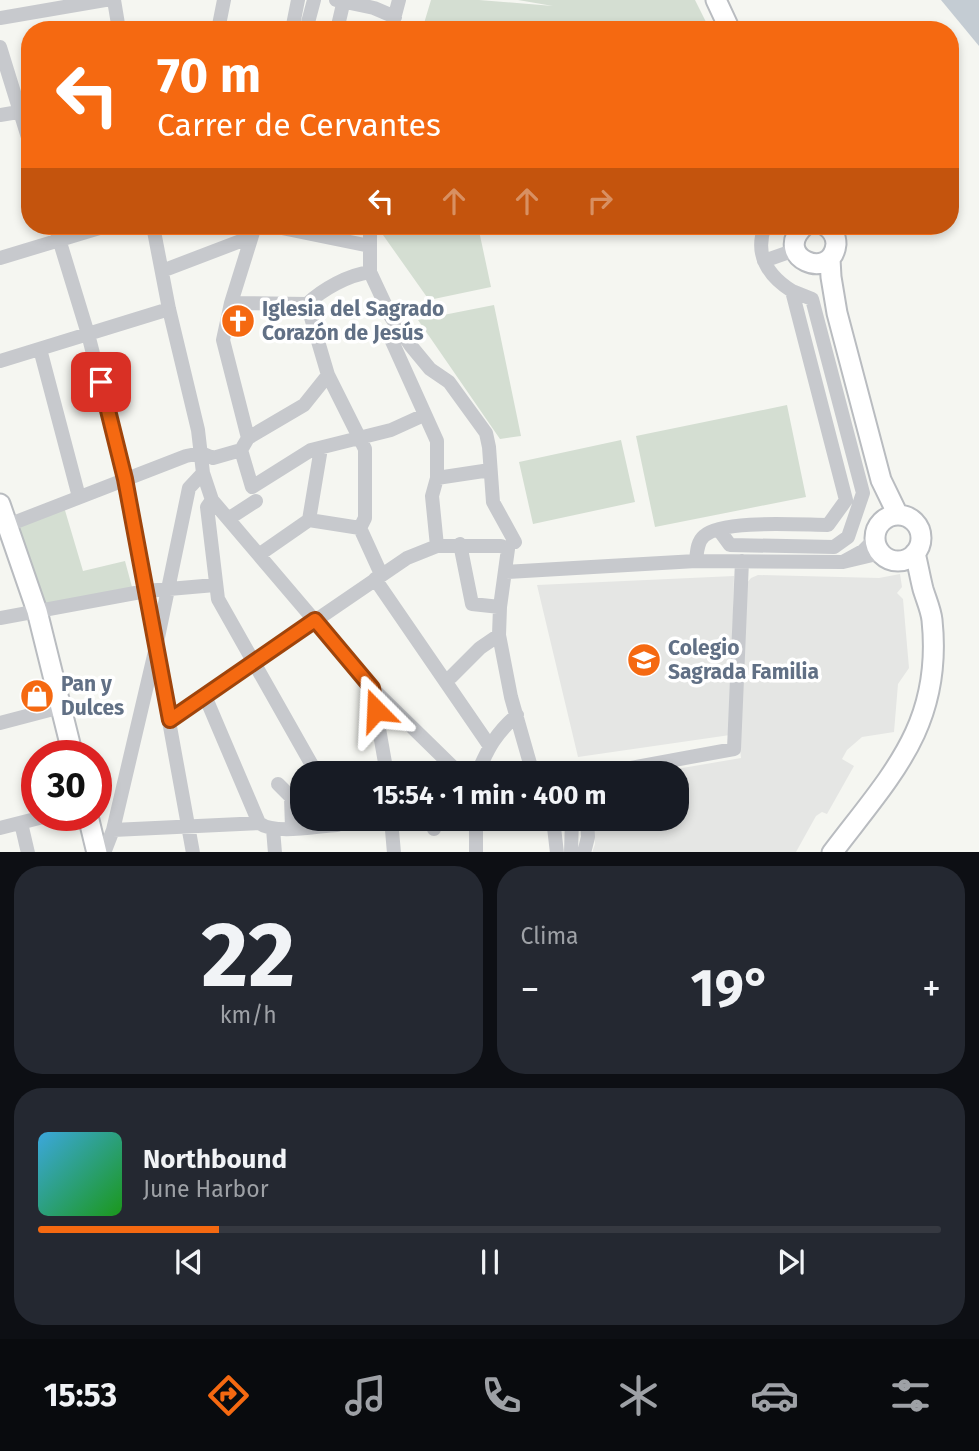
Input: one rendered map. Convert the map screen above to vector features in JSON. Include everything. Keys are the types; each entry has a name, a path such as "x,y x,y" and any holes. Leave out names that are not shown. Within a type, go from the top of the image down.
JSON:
{"main road":[{"path":"716,0 726,21"},
{"path":"800,239 820,264 835,253 834,235"},
{"path":"800,239 837,313"},
{"path":"830,259 837,313 881,480 898,515"},
{"path":"881,480 878,540 888,558 909,556"},
{"path":"0,503 37,611 69,740"},
{"path":"878,540 883,520 898,515 909,518 919,530 921,538 909,556"},
{"path":"832,852 893,772 920,726 930,696 934,659 932,617 909,556"},
{"path":"92,831 97,852"}],"street":[{"path":"0,18 105,0"},
{"path":"114,0 118,21"},
{"path":"220,21 225,0"},
{"path":"294,21 298,0"},
{"path":"308,21 314,0"},
{"path":"394,21 399,0"},
{"path":"338,21 341,1 375,4 391,21"},
{"path":"0,47 21,101"},
{"path":"0,116 21,112"},
{"path":"0,258 52,235"},
{"path":"58,235 89,334 125,479 193,852"},
{"path":"155,235 169,309 198,430 202,473 212,500 372,688 447,761"},
{"path":"162,271 244,235"},
{"path":"252,235 223,340 252,487 311,450 391,430 424,415"},
{"path":"316,235 364,245"},
{"path":"367,235 363,273 403,335 430,369 449,382 486,433 493,502 511,545 500,607 499,635 529,761"},
{"path":"719,530 730,545 834,547 848,537 863,493 812,299 777,282 764,261 759,240 761,235"},
{"path":"764,261 800,239"},
{"path":"231,303 307,304 316,295 363,273"},
{"path":"696,561 698,542 706,533 729,525 828,525 846,500 792,291"},
{"path":"307,304 328,375 365,449 365,519 360,528 378,577 489,745"},
{"path":"0,361 169,309"},
{"path":"403,335 391,339 437,441 437,478 432,496 437,546"},
{"path":"40,349 79,496"},
{"path":"8,525 186,456 201,453 212,458 245,444 304,405 328,375"},
{"path":"309,520 321,448"},
{"path":"437,478 491,470"},
{"path":"104,852 113,830 156,647 189,488 202,473"},
{"path":"212,500 207,507 218,599 310,761"},
{"path":"228,519 256,501"},
{"path":"260,554 309,520 360,528"},
{"path":"506,572 696,561 843,562 878,540"},
{"path":"460,544 472,604 500,607"},
{"path":"170,720 407,558 437,546 511,545"},
{"path":"669,761 734,749 742,561"},
{"path":"0,618 146,591 215,585"},
{"path":"451,677 480,648 499,635"},
{"path":"372,688 385,761"},
{"path":"205,696 259,823"},
{"path":"0,723 61,707"},
{"path":"482,761 489,745 503,726 517,715"},
{"path":"278,783 290,796"},
{"path":"0,828 21,823"},
{"path":"113,830 259,823 273,829 290,828"},
{"path":"273,829 275,852"},
{"path":"23,831 28,852"},
{"path":"392,831 394,852"},
{"path":"475,831 476,852"},
{"path":"554,831 557,852"},
{"path":"571,852 572,831"},
{"path":"584,852 588,831"}],"shaded area":[{"path":"431,0 479,0 553,6 518,0 695,0 706,21 425,21"},
{"path":"941,0 979,0 979,46 959,21"},
{"path":"383,235 480,235 491,287 429,300"},
{"path":"494,305 521,436 500,439 418,320"},
{"path":"787,405 806,497 655,527 636,436"},
{"path":"621,440 635,502 533,524 519,462"},
{"path":"64,507 83,571 125,561 132,587 48,605 42,602 19,531 21,526"},
{"path":"900,574 902,587 897,593 903,599 909,668 898,684 894,732 862,737 847,750 842,759 854,766 827,814 822,812 816,816 796,852 592,852 594,831 689,831 689,767 741,758 738,733 746,584 758,575 879,578"},
{"name":"Colegio Sagrada Familia","path":"734,576 730,735 578,757 537,585"}],"place":[{"name":"Iglesia del Sagrado Corazón de Jesús","path":"238,321"},
{"name":"Colegio Sagrada Familia","path":"644,660"},
{"name":"Pan y Dulces","path":"37,696"}],"route":[{"path":"101,382 125,479 170,720 315,620 372,688 376,710"}]}
